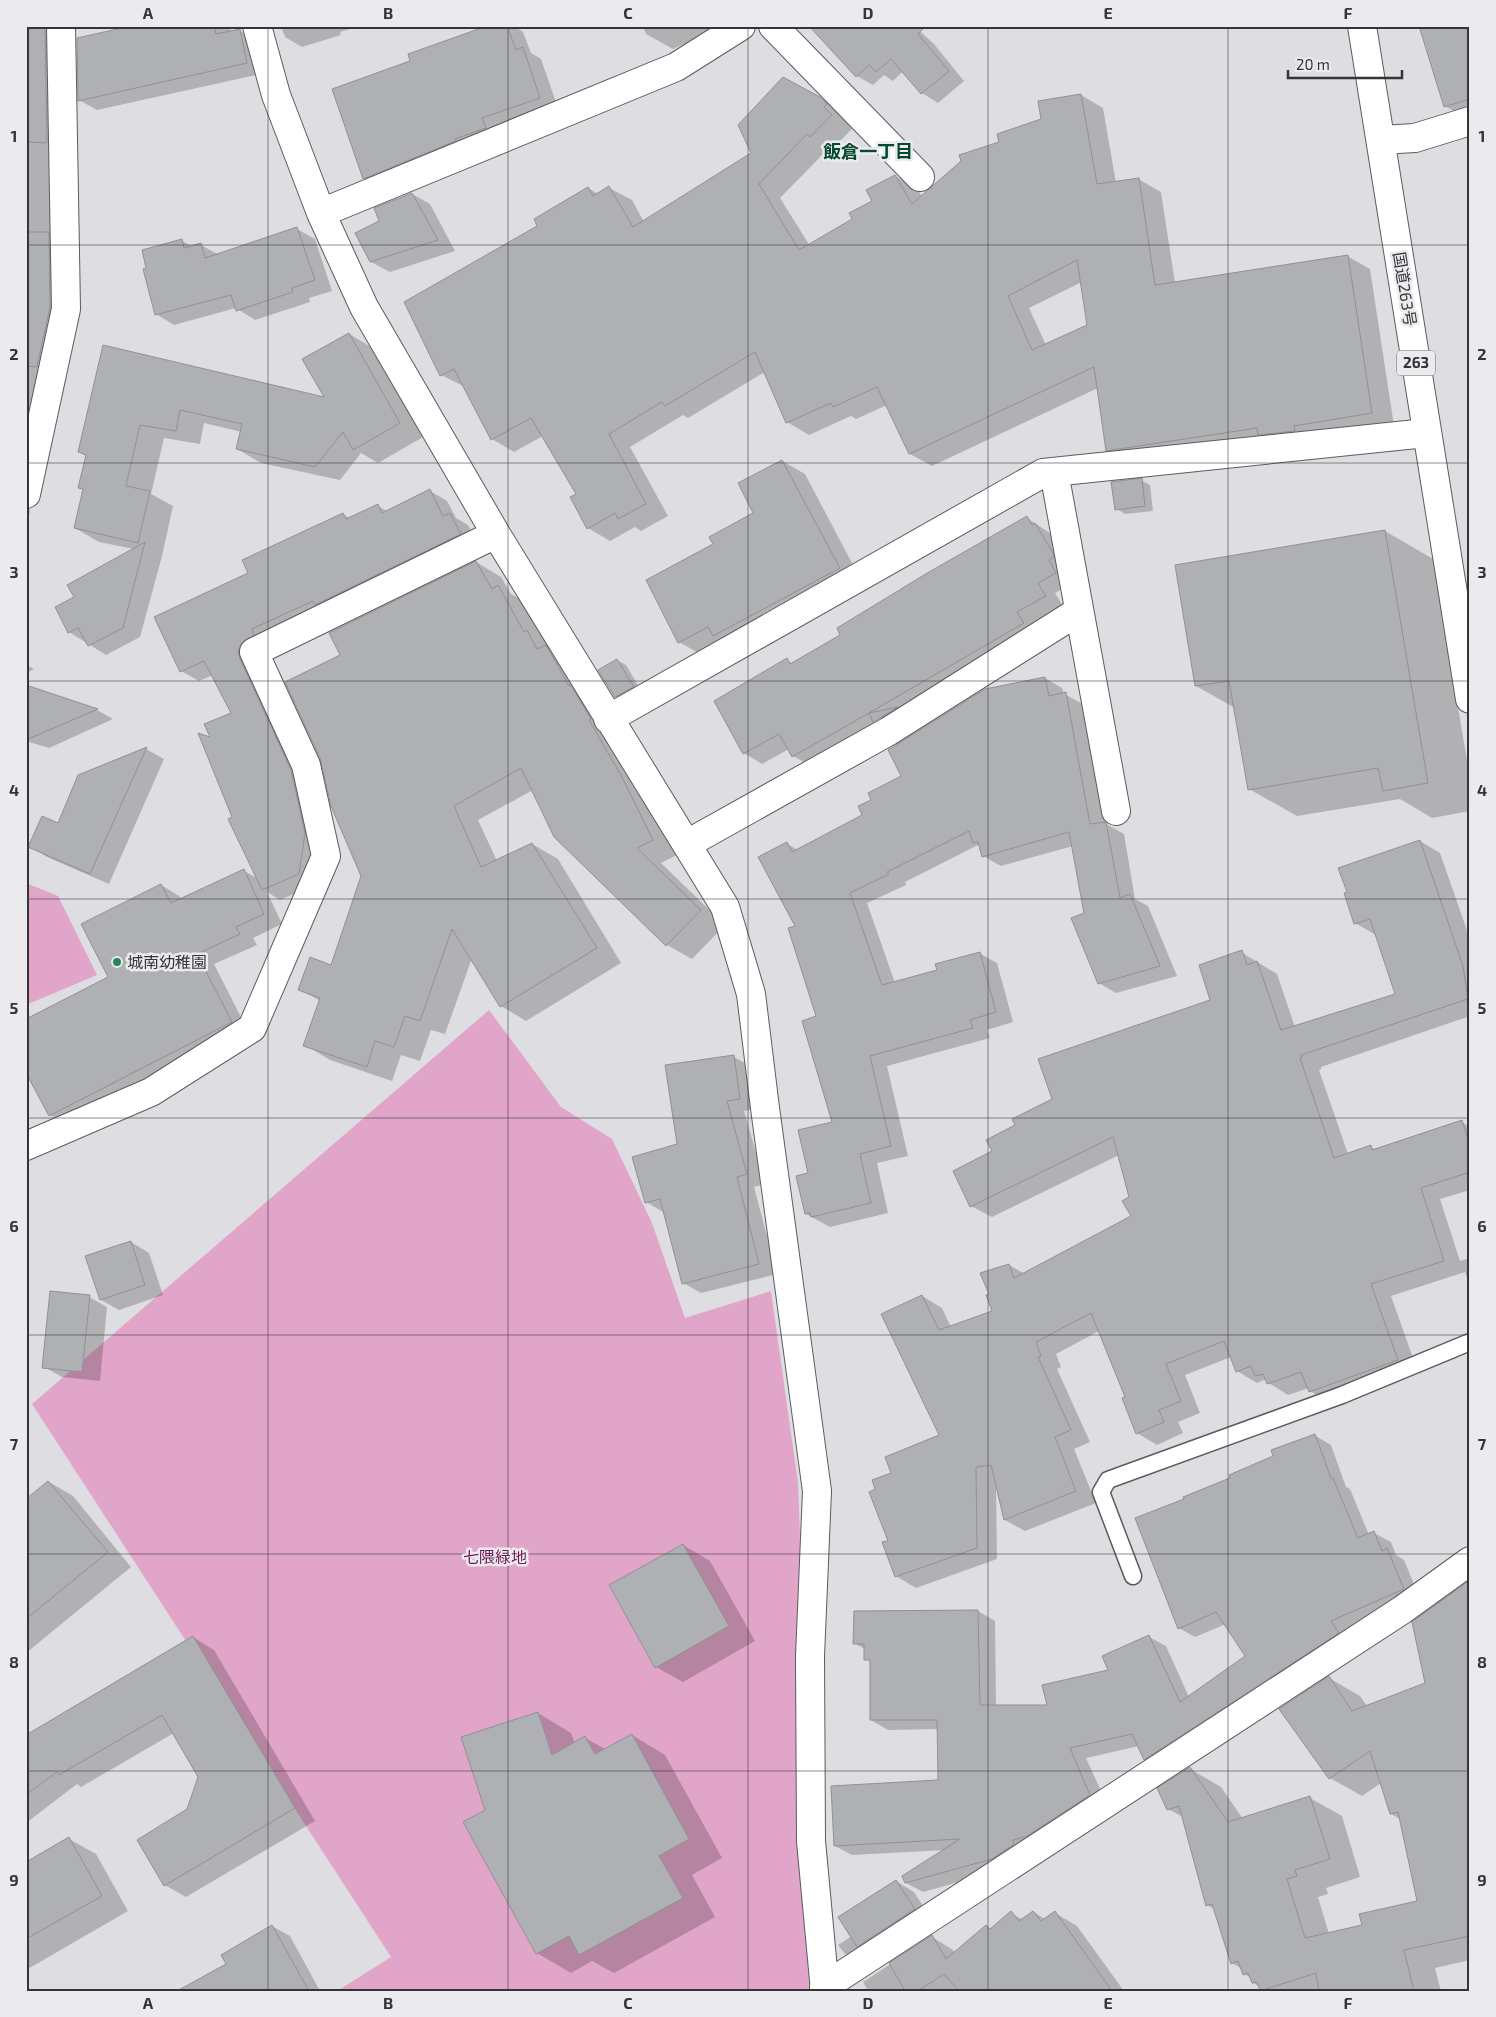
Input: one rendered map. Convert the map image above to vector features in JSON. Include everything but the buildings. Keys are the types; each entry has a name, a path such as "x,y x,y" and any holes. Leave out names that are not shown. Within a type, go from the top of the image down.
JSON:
{"main road":[{"path":"26,494 66,309 62,26"},
{"path":"256,26 276,95 321,213 364,307 496,534 608,719 725,906 751,994 817,1491 810,1656 811,1841 825,1989 1394,1615 1470,1561"},
{"path":"321,213 676,67 741,26"},
{"path":"773,26 920,177"},
{"name":"国道263号","path":"1362,26 1388,175 1426,433 1470,699"},
{"path":"1381,140 1416,138 1470,121"},
{"path":"608,719 1043,473 1426,433"},
{"path":"1054,472 1116,812"},
{"path":"26,1146 151,1092 252,1028 326,856 306,765 254,652 496,534"},
{"path":"687,844 889,731 1079,611"}],"lane":[{"path":"1133,1576 1100,1492 1108,1480 1342,1395 1470,1342"}],"green space":[{"path":"26,883 58,896 97,975 26,1005"},
{"name":"七隈緑地","path":"489,1010 561,1107 612,1139 652,1223 685,1318 771,1291 798,1483 817,1991 337,1991 391,1957 32,1404"}],"place":[{"name":"城南幼稚園","path":"117,962"}],"district":[{"name":"飯倉一丁目","path":"868,152"}]}
